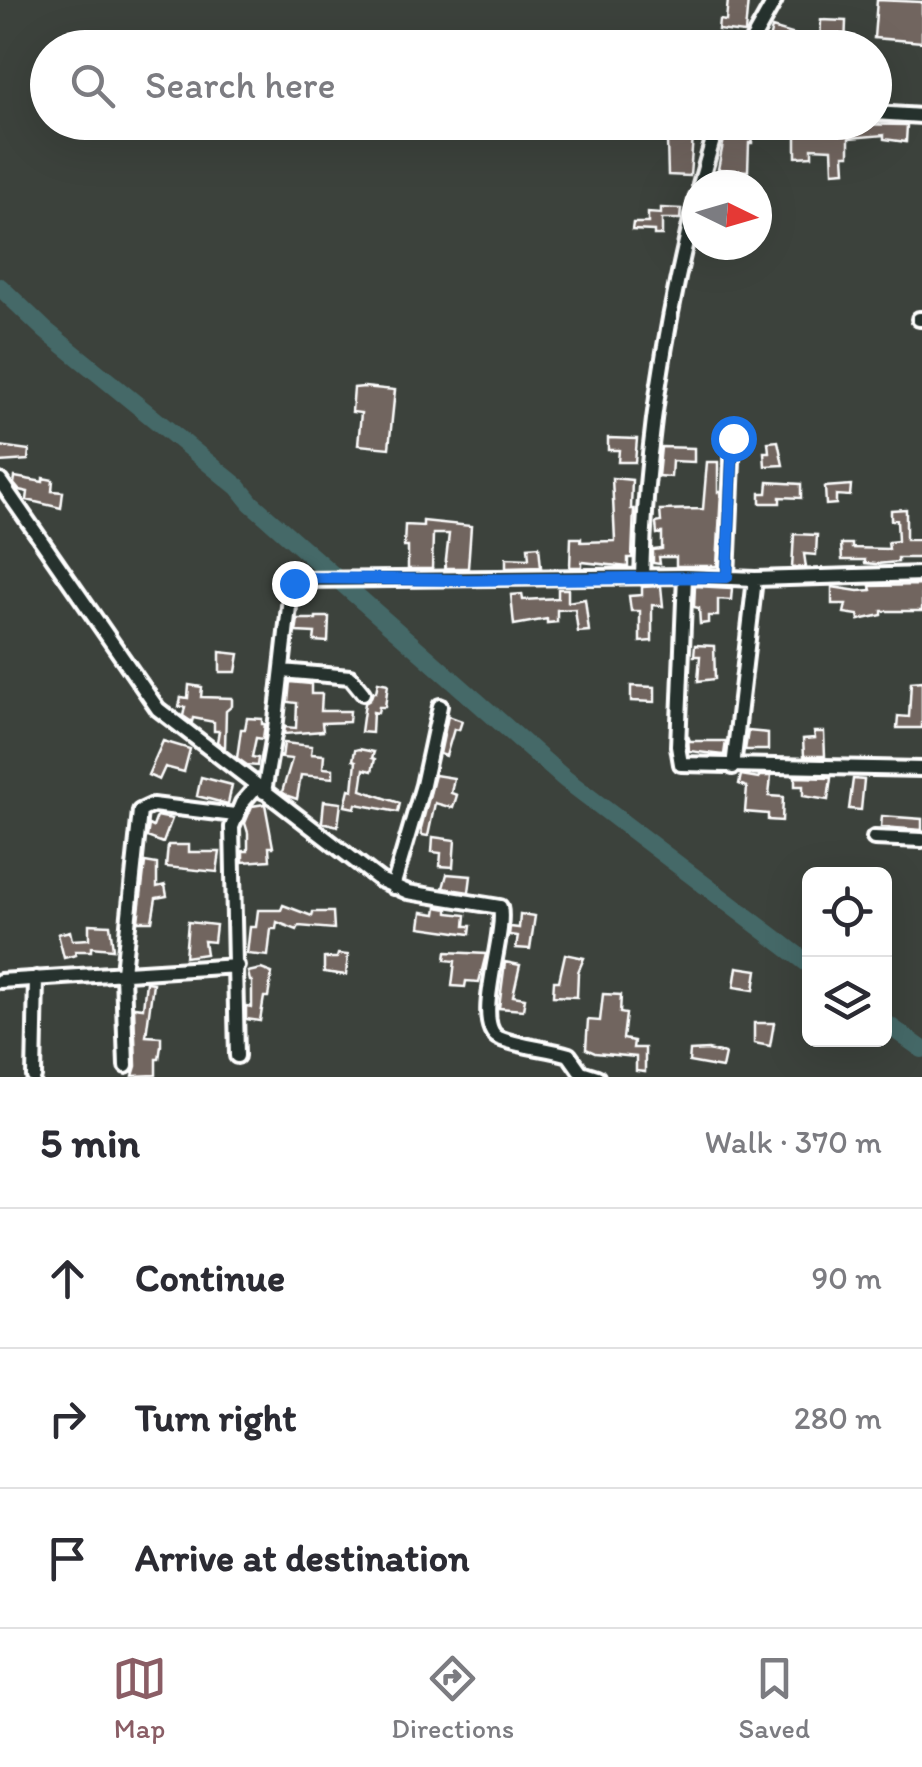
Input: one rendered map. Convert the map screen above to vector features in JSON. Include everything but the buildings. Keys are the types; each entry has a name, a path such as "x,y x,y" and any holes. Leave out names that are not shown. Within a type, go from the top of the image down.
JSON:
{"street":[{"path":"758,30 776,0"},
{"path":"892,114 922,116"},
{"path":"704,170 713,140"},
{"path":"642,576 653,409 683,260"},
{"path":"727,577 733,438"},
{"path":"0,481 158,709 393,886 500,907 502,924 487,1010 491,1030 500,1038 570,1055 582,1072 598,1077"},
{"path":"237,1056 232,860 235,815 260,789 294,583 306,578 755,579 922,574"},
{"path":"685,576 678,757 684,765 922,769"},
{"path":"733,767 755,579"},
{"path":"282,671 350,676 363,692"},
{"path":"393,886 423,785 440,706"},
{"path":"126,1066 123,972 140,811 153,805 235,815"},
{"path":"874,838 922,840"},
{"path":"0,981 237,966"},
{"path":"34,1077 36,978"}],"waterway":[{"path":"0,287 45,330 238,487 251,503 565,779 802,959"},
{"path":"892,1028 922,1049"}],"route":[{"path":"294,583 306,578 727,577 733,438"}]}
